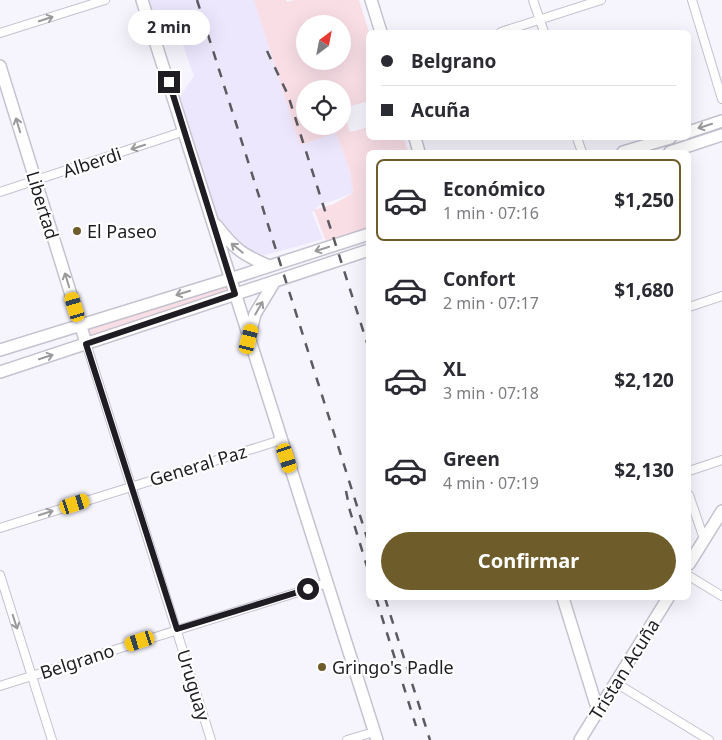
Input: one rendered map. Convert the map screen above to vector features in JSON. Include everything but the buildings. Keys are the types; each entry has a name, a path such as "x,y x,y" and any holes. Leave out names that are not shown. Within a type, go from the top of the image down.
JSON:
{"main road":[{"path":"142,0 376,736"},
{"path":"371,0 380,30"},
{"name":"Libertad","path":"0,66 86,344"},
{"path":"691,131 722,121"},
{"path":"676,150 722,135"},
{"path":"630,150 663,140"},
{"path":"212,220 233,246 248,257 269,266"},
{"path":"0,350 366,235"},
{"path":"0,372 366,251"},
{"path":"249,339 255,314 276,281"},
{"path":"691,561 722,511"},
{"path":"564,600 598,711"},
{"name":"Tristan Acuña","path":"580,740 667,600"}],"street":[{"path":"0,33 105,0"},
{"path":"533,0 543,30"},
{"path":"508,30 602,0"},
{"path":"692,0 722,99"},
{"name":"Alberdi","path":"0,192 185,131"},
{"path":"691,306 722,296"},
{"name":"Uruguay","path":"86,344 211,740"},
{"name":"General Paz","path":"0,528 281,440"},
{"path":"691,470 722,460"},
{"path":"691,501 704,539"},
{"path":"0,575 52,740"},
{"path":"691,577 722,596"},
{"name":"Belgrano","path":"0,686 327,583"},
{"path":"616,682 709,740"},
{"path":"347,740 376,736"}],"shaded area":[{"path":"148,0 254,0 300,145 330,135 337,135 350,171 353,193 318,206 312,213 323,239 262,256 249,252 236,243 217,220 180,96 194,76 176,25 152,14"},
{"path":"254,0 286,0 287,2 295,0 359,0 368,30 366,30 366,102 351,106 351,80 296,80 296,132"},
{"path":"366,128 366,140 405,140 407,150 366,150 366,235 328,247 314,210 334,204 353,193 350,171 337,135 351,135 351,132"},
{"path":"297,135 330,135 300,145"},
{"path":"230,279 235,294 86,343 80,325"}],"railway":[{"path":"197,0 366,535"},
{"path":"267,51 288,95 366,340"},
{"path":"346,491 366,563"},
{"path":"377,600 416,726"},
{"path":"386,600 430,740"}],"place":[{"name":"El Paseo","path":"77,231"},
{"name":"Gringo's Padle","path":"322,667"}],"route":[{"path":"169,82 235,294 86,344 177,629 308,589"}]}
